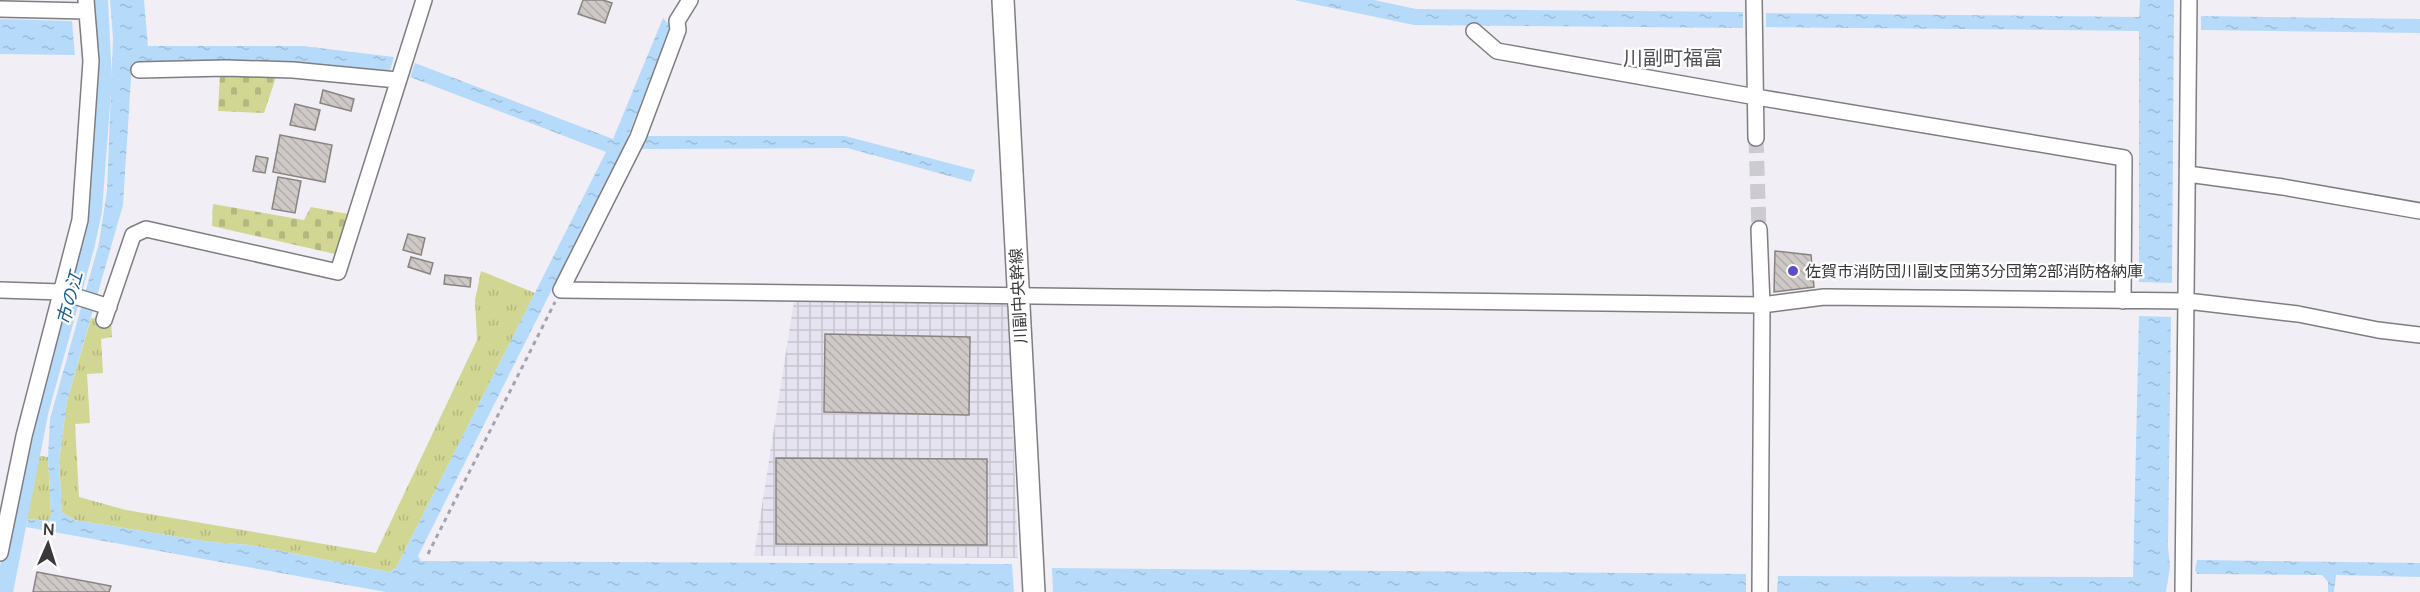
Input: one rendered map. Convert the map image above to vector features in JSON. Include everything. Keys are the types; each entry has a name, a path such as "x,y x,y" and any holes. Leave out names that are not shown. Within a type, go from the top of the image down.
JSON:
{"street":[{"path":"0,290 62,292 107,313 133,236 146,229 338,272 424,0"},
{"path":"690,0 677,21 678,30 638,137 561,290 1762,305 1824,297 2187,301 2298,314 2378,330 2420,335"},
{"name":"川副中央幹線","path":"1004,0 1034,592"},
{"path":"1754,0 1756,138"},
{"path":"2183,592 2189,0"},
{"path":"0,9 87,5 91,61 80,220 24,436 0,553"},
{"path":"1474,31 1497,51 2124,158 2123,301"},
{"path":"139,70 226,68 293,70 397,80"},
{"path":"2188,174 2283,187 2420,211"},
{"path":"1759,229 1762,305 1761,592"}],"path":[{"path":"428,554 561,290"}],"shaded area":[{"path":"794,301 1008,303 1018,558 754,556"}],"green space":[{"path":"220,74 277,74 264,113 218,111"},
{"path":"213,204 304,220 311,207 348,214 335,254 212,226"},
{"path":"481,271 535,293 396,568 389,572 250,545 210,542 74,520 62,512 59,461 67,401 91,318 111,321 112,337 101,339 103,373 87,374 90,423 75,424 79,497 126,510 376,553 477,340 475,300"},
{"path":"35,455 48,457 51,515 49,521 28,519 22,515"}],"water":[{"path":"110,0 144,0 148,46 303,46 394,57 390,71 288,61 132,63 123,205 67,401 59,461 62,512 74,520 210,542 250,545 389,572 396,568 606,152 410,77 415,63 613,139 663,18 671,27 625,144 418,556 421,561 1012,564 1014,592 386,592 26,527 28,519 48,521 51,515 48,457 50,419 99,243 107,190 113,38"},
{"path":"1294,0 1374,0 1416,9 1743,12 1743,28 1414,25"},
{"path":"2140,0 2174,0 2172,283 2139,282 2139,31 1766,27 1766,13 2139,17"},
{"path":"2201,16 2420,19 2420,33 2201,30"},
{"path":"0,19 72,21 75,55 0,54"},
{"path":"645,136 845,136 975,170 971,182 847,148 641,149"},
{"path":"2139,316 2171,317 2168,546 2170,567 2166,592 1777,592 1778,576 2133,577"},
{"path":"2197,560 2420,563 2420,577 2336,575 2334,592 2328,592 2328,582 2322,575 2197,574 2195,570"},
{"path":"1052,568 1746,574 1746,592 1053,592"}],"building":[{"path":"583,0 603,0 612,3 605,23 578,14"},
{"path":"323,90 354,99 351,111 320,103"},
{"path":"295,104 320,110 315,130 290,125"},
{"path":"280,135 332,145 325,182 273,172"},
{"path":"256,156 268,158 265,173 253,171"},
{"path":"278,177 301,181 295,213 272,209"},
{"path":"408,234 425,238 421,255 403,250"},
{"name":"佐賀市消防団川副支団第3分団第2部消防格納庫","path":"1775,251 1811,255 1814,287 1774,292"},
{"path":"411,257 433,263 430,274 408,267"},
{"path":"445,275 471,278 470,287 444,284"},
{"path":"825,334 970,337 969,415 824,412"},
{"path":"776,458 987,459 987,545 776,544"},
{"path":"37,572 111,586 109,592 33,592"}],"waterway":[{"name":"市の江","path":"4,592 40,409 93,211 103,79 99,0"}],"tunnel":[{"path":"1756,138 1759,229"}],"place":[{"name":"佐賀市消防団川副支団第3分団第2部消防格納庫","path":"1793,271"}],"district":[{"name":"川副町福富","path":"1673,58"}]}
